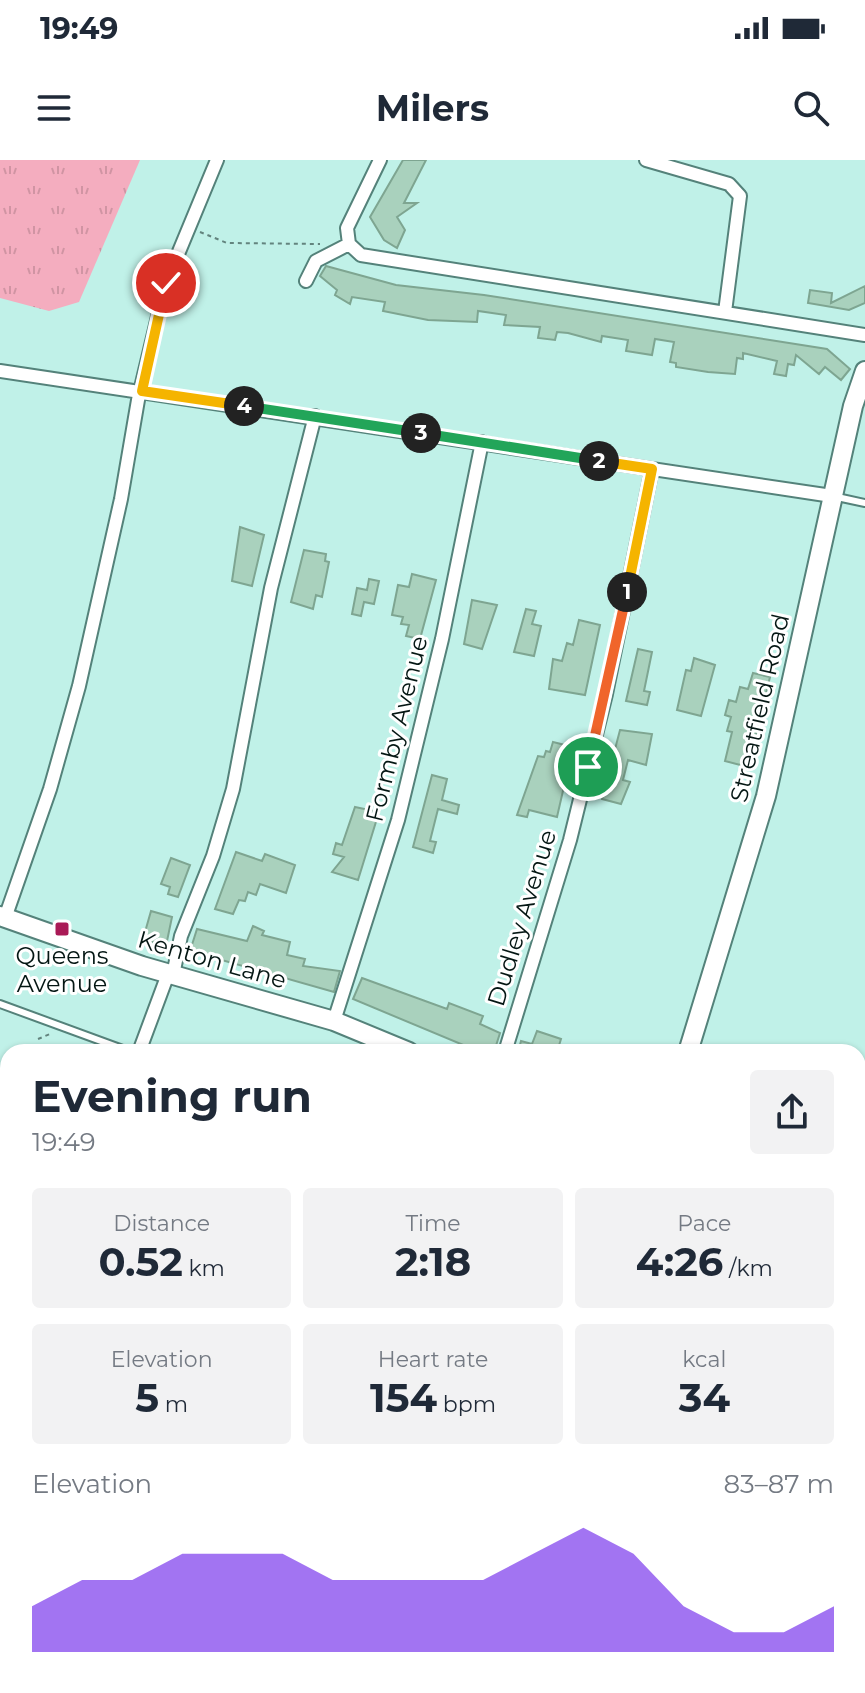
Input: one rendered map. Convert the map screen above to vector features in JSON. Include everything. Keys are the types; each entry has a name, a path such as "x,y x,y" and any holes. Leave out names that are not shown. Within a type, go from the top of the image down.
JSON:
{"street":[{"path":"3,917 50,789 79,686 166,283 217,160"},
{"path":"345,246 347,228 380,160"},
{"path":"646,160 729,184 740,196 725,312"},
{"path":"345,246 361,255 865,335"},
{"path":"306,281 316,261 345,246"},
{"path":"0,371 832,496"},
{"name":"Streatfield Road","path":"690,1044 766,796 832,496 853,406 865,371"},
{"path":"142,1044 171,975 181,936 213,856 233,789 271,588 315,416"},
{"name":"Formby Avenue","path":"334,1021 398,820 442,639 482,442"},
{"name":"Dudley Avenue","path":"507,1044 570,840 606,694 652,469"},
{"name":"Kenton Lane","path":"3,917 171,975 334,1021 390,1044"}],"lane":[{"path":"832,496 865,503"},
{"path":"0,1004 109,1044"}],"path":[{"path":"188,227 227,243 345,246"}],"green space":[{"path":"0,160 140,160 79,302 49,311 0,298"}],"building":[{"path":"403,160 426,160 404,203 417,203 397,217 405,230 397,248 384,240 370,217"},
{"path":"326,266 396,285 484,295 827,349 850,369 841,380 825,367 819,374 796,355 794,365 788,364 786,376 774,374 777,361 743,353 743,359 737,358 735,374 708,372 676,367 676,363 670,362 674,342 655,339 652,355 626,351 628,340 602,336 601,342 557,332 555,340 538,338 540,327 504,325 506,315 478,311 477,322 428,320 383,311 385,302 352,297 350,304 335,295 337,290 320,276"},
{"path":"865,286 865,303 849,310 808,303 810,290 832,293 831,303"},
{"path":"240,527 264,535 252,586 232,581"},
{"path":"304,550 326,554 325,561 329,562 322,597 316,595 313,609 291,602"},
{"path":"412,574 436,580 420,639 406,636 409,625 401,624 403,617 392,615 398,585 409,587"},
{"path":"369,579 379,581 374,604 364,602 361,616 352,614 357,588 367,590"},
{"path":"472,600 497,605 482,649 464,644"},
{"path":"526,609 536,611 532,624 541,626 534,656 514,652"},
{"path":"579,620 600,625 585,695 549,689 553,659 562,661 567,643 573,645"},
{"path":"638,649 652,652 644,691 650,692 647,705 626,701"},
{"path":"694,658 715,665 701,716 677,710 686,670 691,671"},
{"path":"753,673 770,677 748,767 725,761 732,732 727,731 731,717 725,715 729,700 736,702 740,687 748,689"},
{"path":"620,730 652,734 646,765 628,760 623,780 630,782 621,804 602,799"},
{"path":"553,742 573,747 557,817 529,810 527,817 517,815 538,756 544,757 546,751 550,752"},
{"path":"432,775 447,779 442,800 459,805 457,814 438,809 430,841 436,842 433,853 413,847"},
{"path":"355,807 379,812 358,880 332,872 344,857 333,854 336,843 342,845"},
{"path":"236,852 262,861 265,854 295,865 286,893 260,884 256,895 248,892 245,901 239,900 233,914 215,909"},
{"path":"171,858 190,865 178,897 168,894 170,887 161,884"},
{"path":"151,911 172,917 166,946 143,939"},
{"path":"253,926 264,931 262,935 290,942 287,955 305,959 303,966 340,971 334,992 190,951 197,929 247,941"},
{"path":"362,978 447,1009 449,1003 483,1016 480,1024 500,1033 497,1044 461,1044 353,999"},
{"path":"537,1031 561,1039 559,1044 532,1044"}],"place":[{"name":"Queens Avenue","path":"62,929"}],"route":[{"path":"166,283 142,391 652,469 588,767"}]}
